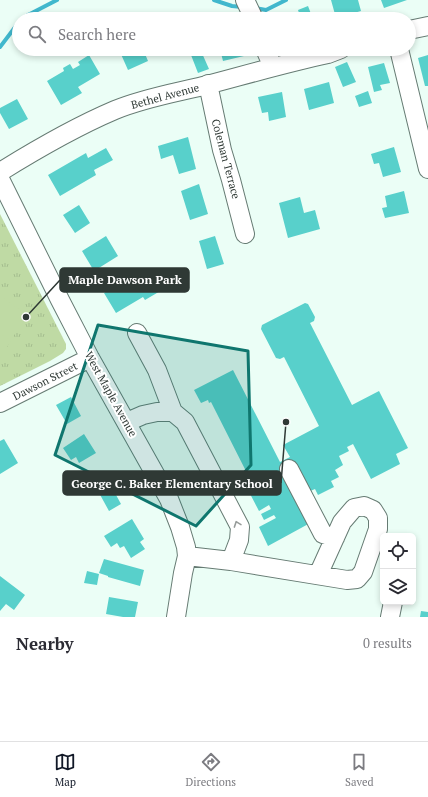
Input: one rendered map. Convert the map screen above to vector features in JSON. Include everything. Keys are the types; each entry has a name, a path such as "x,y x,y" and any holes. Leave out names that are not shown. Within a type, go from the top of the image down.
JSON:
{"street":[{"path":"245,0 251,12"},
{"path":"416,29 428,26"},
{"path":"268,56 273,67"},
{"name":"Bethel Avenue","path":"0,172 61,136 115,110 146,99 320,56"},
{"path":"401,56 428,169"},
{"name":"Coleman Terrace","path":"208,84 222,150 245,234"},
{"name":"West Maple Avenue","path":"0,179 90,358 170,499 186,547 187,556 176,617"},
{"path":"137,333 157,370 173,412 185,422 240,527 239,540 231,561"},
{"name":"Dawson Street","path":"0,404 90,358"},
{"path":"127,422 143,415 157,412 173,412"},
{"path":"289,469 323,534 334,538"},
{"path":"187,556 231,561 347,580 356,579 363,572 378,529 378,518 373,510 364,506 354,508 342,522 318,575"},
{"path":"390,617 392,605"}],"highlighted area":[{"path":"98,325 248,351 251,465 196,526 55,455"}],"green space":[{"path":"0,214 66,344 66,349 63,353 50,361 0,386"},
{"path":"0,296 28,315 12,338 0,330"},
{"path":"0,333 11,341 0,358"}],"building":[{"path":"331,0 358,0 361,11 357,12 334,12"},
{"path":"381,0 407,0 384,8"},
{"path":"308,6 310,12 299,12 298,10"},
{"path":"428,55 428,86 425,86 418,58"},
{"path":"90,56 100,74 78,87 82,93 61,105 47,81 64,71 63,68 70,64 73,69 80,65 78,62"},
{"path":"122,56 146,56 148,61 128,70"},
{"path":"191,56 203,56 209,69 198,73"},
{"path":"222,56 244,56 223,61"},
{"path":"347,62 356,82 343,87 335,67"},
{"path":"384,63 390,83 380,85 382,90 374,92 368,67"},
{"path":"329,82 334,103 309,110 304,89"},
{"path":"368,91 372,103 359,107 355,96"},
{"path":"282,92 286,117 269,121 268,112 262,113 258,97"},
{"path":"17,99 28,119 9,129 0,113 0,108"},
{"path":"188,137 196,169 179,174 173,155 161,159 158,146"},
{"path":"394,147 401,172 383,177 379,163 374,164 371,154"},
{"path":"106,148 113,160 94,170 96,175 60,196 48,175 86,153 88,158"},
{"path":"199,184 208,214 190,220 181,191"},
{"path":"404,191 409,213 385,218 382,208 387,207 385,196"},
{"path":"300,197 304,213 315,210 320,229 288,238 279,203"},
{"path":"79,205 90,223 75,233 63,215"},
{"path":"106,236 118,256 94,271 82,251"},
{"path":"215,236 224,264 207,269 199,241"},
{"path":"130,277 138,291 156,280 162,290 145,300 143,297 116,313 104,293"},
{"path":"305,303 308,304 315,317 314,321 310,323 352,405 379,391 408,448 396,454 400,464 371,479 353,444 347,447 349,451 339,456 343,465 335,470 339,477 331,481 334,487 318,495 315,489 308,492 312,522 268,546 259,527 276,518 274,515 264,520 261,514 271,509 269,505 259,511 248,490 254,487 211,402 209,403 208,400 201,403 194,390 233,370 280,462 290,457 283,445 319,426 284,357 280,359 276,358 261,329 262,325"},
{"path":"71,397 81,416 67,424 56,405"},
{"path":"84,434 96,453 79,463 76,457 71,460 63,448"},
{"path":"4,439 18,463 0,474 0,441"},
{"path":"110,484 121,504 109,511 98,491"},
{"path":"132,519 144,539 140,542 145,549 131,558 124,546 120,548 117,543 111,547 104,536"},
{"path":"104,559 144,570 140,586 99,573"},
{"path":"87,571 99,574 97,585 84,583"},
{"path":"0,576 25,595 14,610 6,604 0,611"},
{"path":"109,597 138,602 135,617 123,617 106,614"},
{"path":"421,611 428,612 428,617 420,617"}],"waterway":[{"path":"34,12 57,0"},
{"path":"214,0 232,6 242,7"},
{"path":"255,8 266,10 286,0"},
{"path":"0,47 12,31"}],"place":[{"name":"Maple Dawson Park","path":"26,317"},
{"name":"George C. Baker Elementary School","path":"286,422"}]}
